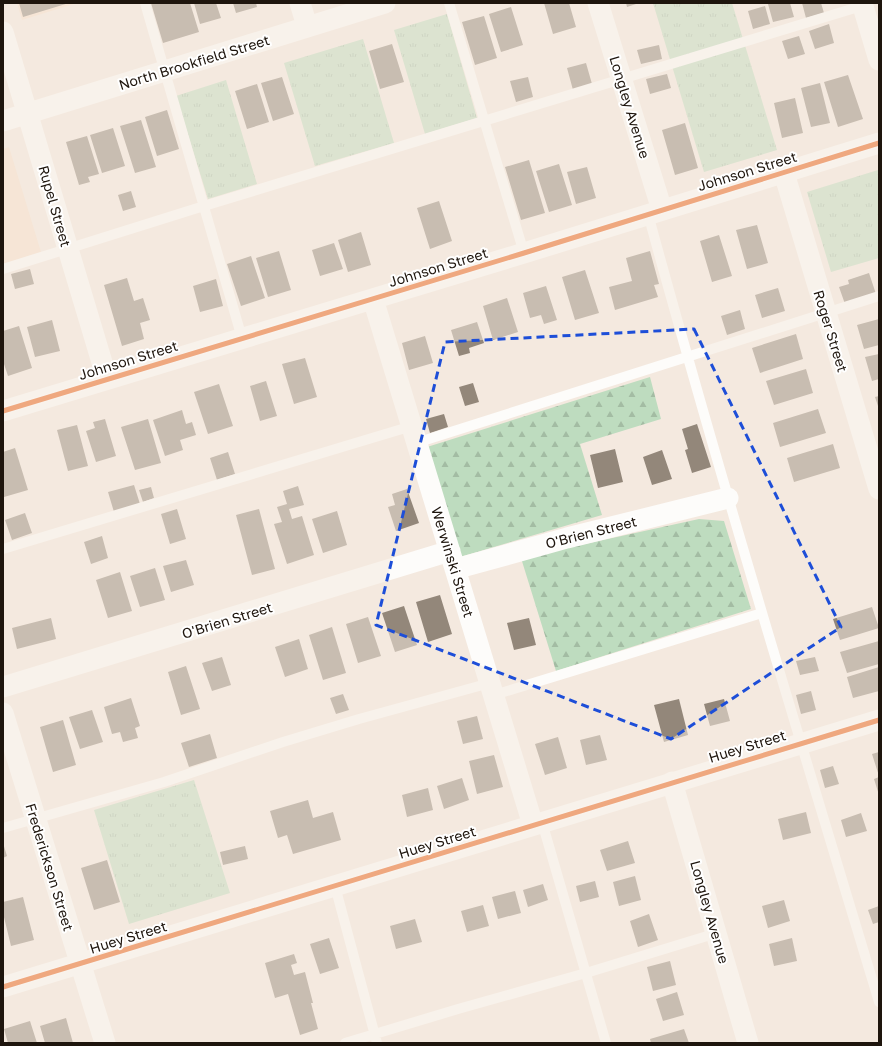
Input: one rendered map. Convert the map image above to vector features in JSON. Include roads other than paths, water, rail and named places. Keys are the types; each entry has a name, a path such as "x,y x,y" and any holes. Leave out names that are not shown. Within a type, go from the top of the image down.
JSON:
{"street":[{"path":"300,3 307,26"},
{"name":"North Brookfield Street","path":"3,121 385,3"},
{"name":"Longley Avenue","path":"598,3 620,78 655,212"},
{"path":"865,4 879,60"},
{"name":"Rupel Street","path":"3,32 107,379"},
{"name":"Johnson Street","path":"3,411 879,144"},
{"name":"Roger Street","path":"784,173 879,489"},
{"name":"Werwinski Street","path":"373,299 492,689 538,824"},
{"name":"O'Brien Street","path":"3,687 453,560 567,538 728,498"},
{"name":"Frederickson Street","path":"3,713 105,1043"},
{"name":"Huey Street","path":"3,987 879,720"},
{"name":"Longley Avenue","path":"672,782 748,1043"}],"lane":[{"path":"145,3 242,338"},
{"path":"449,3 524,253"},
{"path":"3,269 620,78 865,4"},
{"path":"655,212 687,358 879,1002"},
{"path":"3,549 687,358 879,296"},
{"path":"3,828 164,782 283,742 359,720 492,689 762,613"},
{"path":"538,824 586,973 606,1043"},
{"path":"335,886 376,1038"},
{"path":"345,1043 376,1038 717,933"}]}
